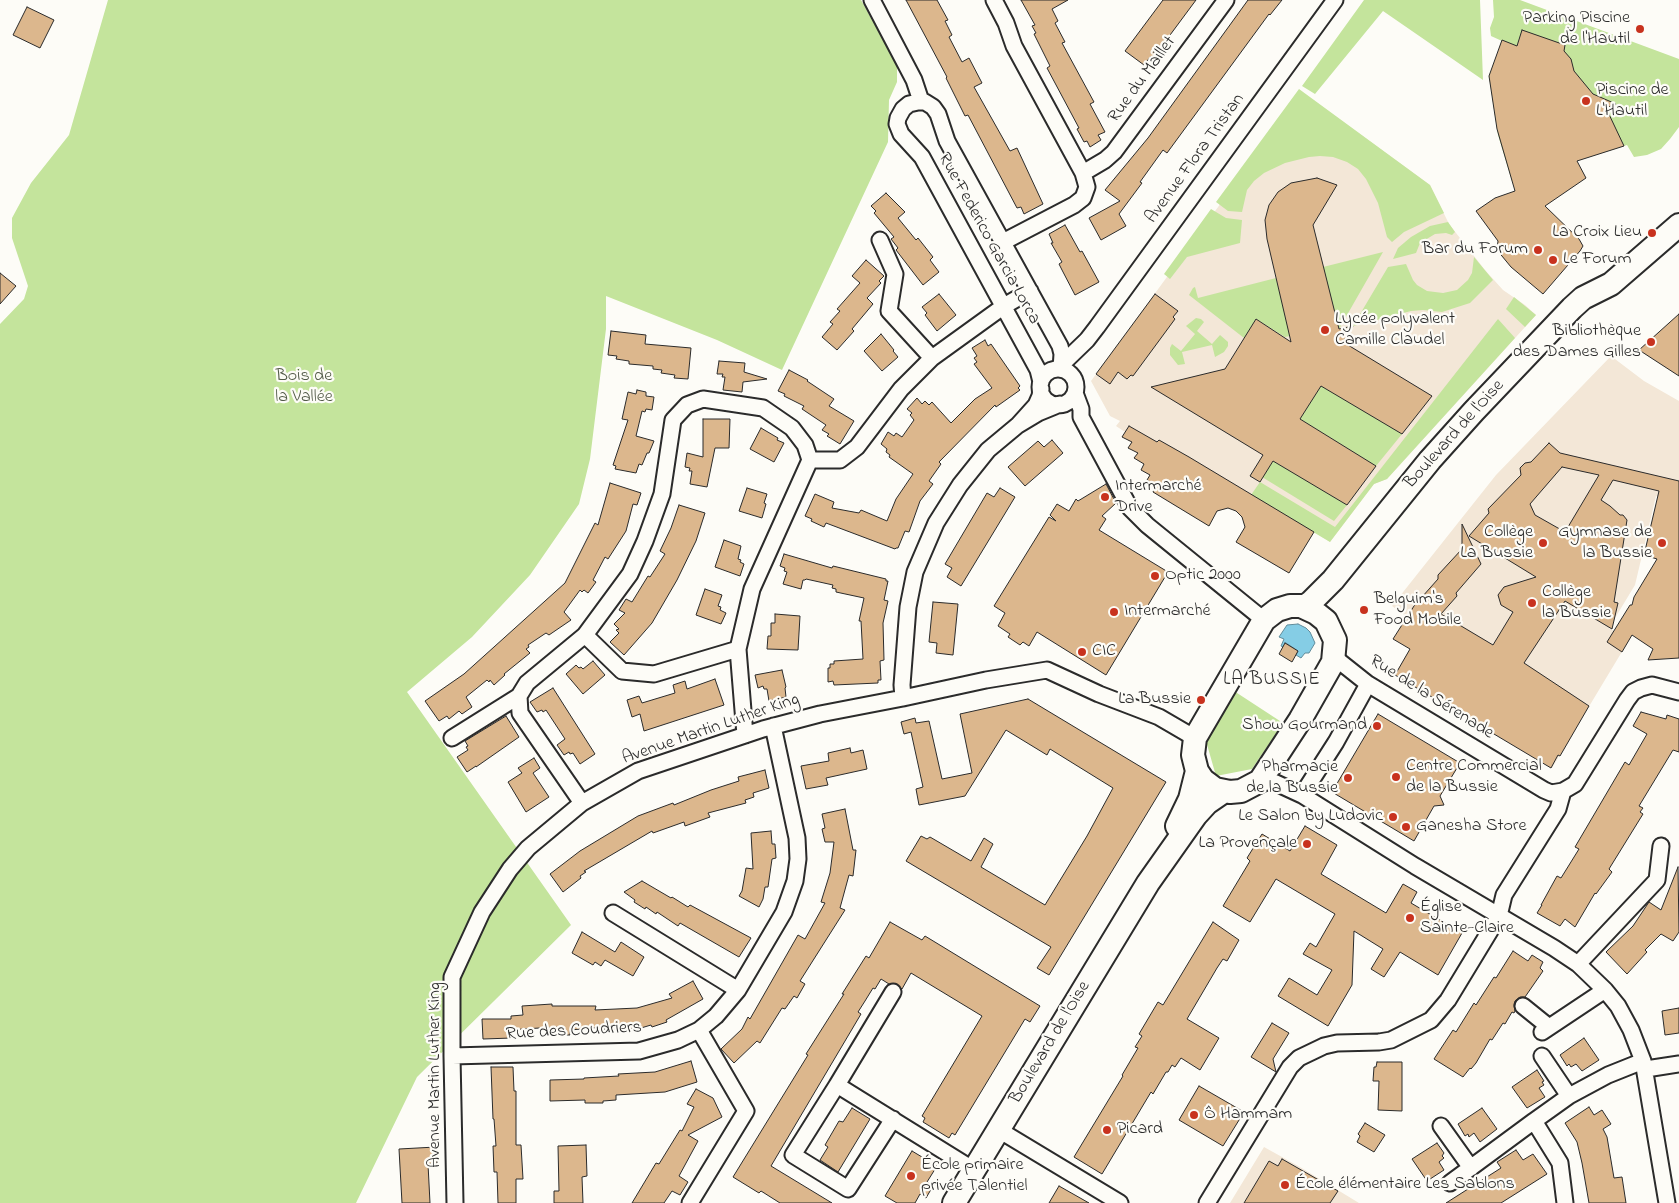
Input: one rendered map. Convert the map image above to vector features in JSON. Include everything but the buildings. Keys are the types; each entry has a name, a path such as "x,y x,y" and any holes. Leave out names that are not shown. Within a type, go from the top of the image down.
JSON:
{"main road":[{"name":"Boulevard de l'Oise","path":"1301,606 1306,606 1319,594 1353,556 1430,460 1572,308 1583,298 1612,284 1679,225"},
{"name":"Boulevard de l'Oise","path":"1328,625 1331,604 1353,556"},
{"path":"1301,606 1316,613 1328,625 1334,640 1334,657 1330,669 1260,781 1241,791 1223,792 1207,784 1197,771 1193,754 1195,738 1264,620 1270,614 1284,607 1301,606"},
{"name":"Boulevard de l'Oise","path":"1148,883 1190,800 1197,771"},
{"name":"Boulevard de l'Oise","path":"954,1203 1148,883 1196,815 1207,803 1223,792"}],"street":[{"name":"Rue Federico Garcia Lorca","path":"872,0 914,80 921,101"},
{"path":"994,0 1006,23 1018,54 1083,173 1087,187 1086,193 1079,202 1003,242"},
{"name":"Rue du Maillet","path":"1083,173 1105,160 1114,152 1226,0"},
{"name":"Avenue Flora Tristan","path":"1085,342 1335,0"},
{"name":"Rue Federico Garcia Lorca","path":"1041,385 1038,370 922,157 904,138 899,129 898,118 902,109 909,104 921,101 930,104 938,114 947,141 1060,346 1062,354 1060,367"},
{"path":"880,240 895,274 889,311 932,358"},
{"path":"810,460 840,460 857,448 901,390 932,358 1004,306 1030,291"},
{"path":"1060,346 1069,348 1085,342"},
{"path":"903,698 902,685 908,607 915,572 936,524 960,485 988,450 1018,425 1036,405 1040,396 1041,385 1047,373 1060,367 1085,342"},
{"path":"1018,425 1038,413 1071,399 1075,393 1074,377 1078,358 1085,342"},
{"path":"1060,367 1074,377"},
{"path":"1041,385 1045,399 1051,403 1061,404 1070,408 1081,417 1125,499 1137,515 1201,570 1264,620"},
{"path":"1075,393 1081,409 1081,417"},
{"path":"452,738 519,696 527,682 585,635 630,574 645,541 662,494 673,420 687,405 703,399 763,408 792,428 805,445 810,460 752,589 738,649 745,735"},
{"path":"585,635 622,671 654,674 738,649"},
{"name":"Rue de la Sérenade","path":"1334,657 1368,684 1544,790 1555,793 1563,791"},
{"name":"Avenue Martin Luther King","path":"455,1203 452,977 482,912 510,869 528,848 582,803 638,771 773,726 820,714 986,680 1047,670 1099,694 1159,717 1195,738"},
{"path":"1302,795 1336,742 1368,684"},
{"path":"1207,1203 1290,1067 1300,1058 1324,1046 1391,1040 1431,1020 1448,1000 1499,916 1504,894 1558,809 1563,791 1575,784 1581,776 1627,700 1634,692 1652,685 1679,692"},
{"path":"519,696 520,713 582,803"},
{"name":"Rue des Coudriers","path":"452,1056 639,1051 678,1040 699,1030 716,1016 738,990 784,912 795,881 798,859 797,838 773,726"},
{"path":"1260,781 1276,783 1302,795 1578,964 1605,990 1618,1006 1631,1030 1645,1065 1667,1203"},
{"path":"1578,964 1657,880 1661,846"},
{"path":"613,913 738,990"},
{"path":"1523,1006 1546,1030 1605,990"},
{"path":"893,992 837,1086 793,1154 848,1189 893,1120"},
{"path":"690,1203 746,1111 699,1030"},
{"path":"1542,1056 1569,1096"},
{"path":"1450,1183 1569,1096 1608,1075 1645,1065 1679,1064"},
{"path":"837,1086 974,1170"},
{"path":"1534,1121 1560,1163 1565,1203"},
{"path":"1441,1126 1471,1168"},
{"path":"999,1130 1120,1203"}],"shaded area":[{"name":"Lycée polyvalent Camille Claudel","path":"1302,92 1430,185 1449,224 1485,270 1503,290 1536,315 1387,479 1374,484 1330,542 1314,532 1289,573 1236,542 1244,530 1244,524 1242,517 1236,511 1227,508 1218,511 1209,526 1153,492 1156,486 1147,480 1150,475 1141,470 1144,464 1134,458 1137,453 1128,448 1131,442 1122,437 1125,432 1116,426 1120,421 1110,416 1091,381"},
{"name":"Collège La Bussie","path":"1611,356 1644,381 1679,401 1679,501 1656,496 1635,585 1609,628 1629,640 1552,768 1395,674 1410,649 1394,639 1407,617 1392,606 1496,475"},
{"name":"École élémentaire Les Sablons","path":"1264,1147 1300,1167 1359,1203 1230,1203"}],"green space":[{"name":"Bois de la Vallée","path":"108,0 861,0 897,65 897,82 889,100 888,142 782,370 717,340 606,296 606,329 590,459 579,504 530,575 472,637 407,692 571,925 417,1077 356,1203 0,1203 0,324 24,299 28,286 12,238 12,218 31,183 69,135"},
{"path":"1364,0 1480,0 1483,80 1383,11 1315,94 1302,86"},
{"name":"Piscine de L'Hautil","path":"1493,0 1520,0 1679,59 1679,127 1661,149 1647,155 1634,157 1627,145 1512,181 1498,135 1489,76 1502,41 1491,36 1490,28 1494,17"},
{"path":"1299,89 1430,185 1444,213 1404,232 1392,242 1387,237 1378,203 1366,179 1358,169 1347,162 1333,157 1320,156 1285,163 1264,173 1247,190 1242,212 1228,211 1216,202"},
{"path":"1211,209 1226,218 1242,220 1240,243 1187,257 1170,279 1164,274"},
{"path":"1448,222 1455,232 1452,235 1446,233 1435,234 1420,243 1416,253 1393,259 1398,248 1411,237 1430,226"},
{"path":"1383,252 1339,329 1323,267"},
{"path":"1474,257 1493,280 1470,303 1442,312 1411,311 1353,326 1388,267 1406,264 1417,285 1427,291 1443,293 1457,290 1468,280 1472,273"},
{"path":"1276,278 1290,336 1285,337 1256,319 1244,338 1189,295 1195,287 1198,298"},
{"path":"1514,297 1536,315 1525,327 1506,309"},
{"path":"1196,318 1204,322 1197,331 1212,344 1220,335 1228,342 1228,346 1224,352 1215,357 1212,345 1182,352 1185,364 1178,365 1170,355 1170,348 1172,344 1181,351 1195,334 1186,326"},
{"path":"1498,319 1515,338 1387,479 1374,484 1330,542 1251,495 1260,482 1335,527"},
{"path":"1321,386 1402,434 1376,466 1300,419"},
{"path":"1273,461 1347,505 1334,521 1262,477"},
{"path":"1234,691 1283,723 1252,769 1216,776 1206,741"}],"water":[{"path":"1298,624 1310,632 1315,643 1309,653 1305,653 1301,658 1296,655 1298,651 1286,643 1283,647 1281,646 1284,639 1279,637 1287,625"}],"place":[{"name":"Parking Piscine de l'Hautil","path":"1640,29"},
{"name":"Piscine de L'Hautil","path":"1586,101"},
{"name":"La Croix Lieu","path":"1652,233"},
{"name":"Bar du Forum","path":"1538,250"},
{"name":"Le Forum","path":"1553,260"},
{"name":"Lycée polyvalent Camille Claudel","path":"1325,330"},
{"name":"Bibliothèque des Dames Gilles","path":"1651,342"},
{"name":"Intermarché Drive","path":"1105,497"},
{"name":"Collège La Bussie","path":"1543,543"},
{"name":"Gymnase de la Bussie","path":"1662,543"},
{"name":"Optic 2000","path":"1155,576"},
{"name":"Collège la Bussie","path":"1532,603"},
{"name":"Belguim's Food Mobile","path":"1364,610"},
{"name":"Intermarché","path":"1114,612"},
{"name":"CIC","path":"1082,652"},
{"name":"La Bussie","path":"1201,700"},
{"name":"Show Gourmand","path":"1377,726"},
{"name":"Centre Commercial de la Bussie","path":"1396,777"},
{"name":"Pharmacie de la Bussie","path":"1348,778"},
{"name":"Le Salon by Ludovic","path":"1393,817"},
{"name":"Ganesha Store","path":"1406,827"},
{"name":"La Provençale","path":"1307,844"},
{"name":"Église Sainte-Claire","path":"1410,918"},
{"name":"Ô Hammam","path":"1194,1115"},
{"name":"Picard","path":"1107,1130"},
{"name":"École primaire privée Talentiel","path":"911,1176"},
{"name":"École élémentaire Les Sablons","path":"1285,1185"}],"district":[{"name":"LA BUSSIE","path":"1272,681"}]}
